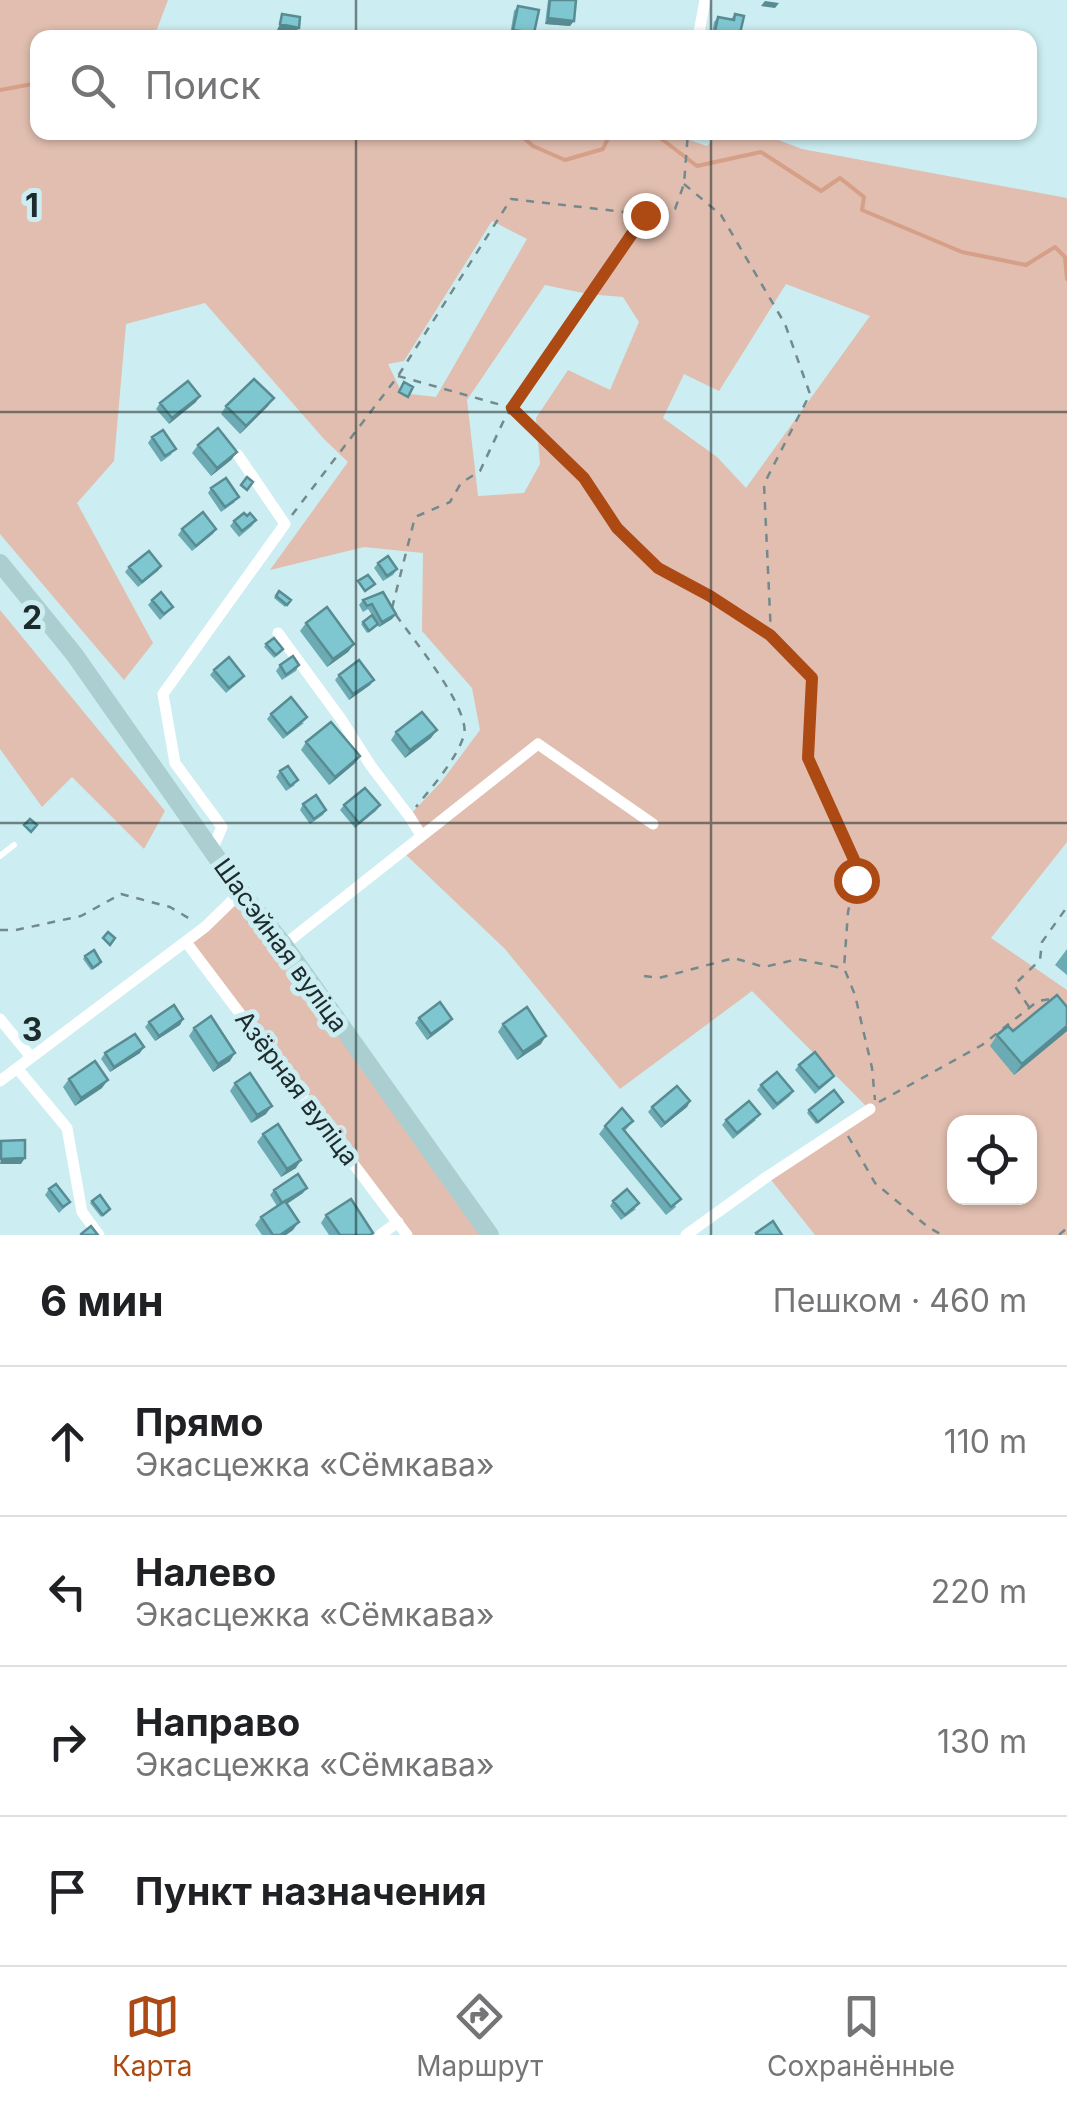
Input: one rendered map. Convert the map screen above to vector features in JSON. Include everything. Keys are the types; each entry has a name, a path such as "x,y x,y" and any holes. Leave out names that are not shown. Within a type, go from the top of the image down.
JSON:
{"main road":[{"name":"Шасэйная вуліца","path":"0,563 74,654 490,1235"}],"street":[{"path":"699,30 705,0"},
{"path":"212,850 222,827 175,763 164,694 285,524 238,455"},
{"path":"278,633 421,835"},
{"path":"284,946 538,744 654,824"},
{"path":"0,1081 186,942 241,892"},
{"name":"Азёрная вуліца","path":"186,942 407,1235"},
{"path":"0,1018 31,1057"},
{"path":"17,1068 66,1128 82,1212 99,1235"},
{"path":"686,1235 872,1107"},
{"path":"380,1235 398,1222"}],"lane":[{"path":"0,856 14,845"}],"path":[{"path":"285,524 398,376 510,199 645,215 675,209 684,184 687,140"},
{"path":"684,184 721,215 785,324 810,394 764,484 770,635"},
{"path":"409,816 445,771 464,734 464,722 452,694 392,609 416,517 450,502 460,483 480,472 504,420 645,215"},
{"path":"398,376 512,408 584,478 617,528 658,568 770,635 812,678 808,758 856,864 844,968 855,994 872,1068 872,1107 982,1045 1038,1001 1062,997"},
{"path":"0,930 81,916 121,894 170,907 205,927"},
{"path":"1030,1008 1014,985 1040,960 1042,942 1067,906"},
{"path":"644,976 659,978 734,958 764,967 798,959 844,968"},
{"path":"843,1126 875,1183 942,1235"},
{"path":"928,1226 930,1235"},
{"path":"1058,1235 1067,1228"}],"shaded area":[{"path":"0,0 168,0 157,30 30,30 30,140 689,140 707,146 713,140 778,140 802,149 1067,198 1067,842 991,938 1067,990 1067,1235 815,1235 768,1176 869,1109 752,991 620,1089 505,949 402,851 420,835 409,816 442,781 480,730 472,688 422,631 423,553 364,547 270,570 348,462 205,303 126,324 114,461 77,503 153,643 124,680 0,534","holes":["492,221 527,239 436,397 402,393 388,364 404,361","786,284 870,316 746,488 717,457 663,418 684,374 719,391","545,285 623,297 639,322 610,390 568,370 536,418 540,464 524,493 478,496 467,400"]},
{"path":"0,610 165,811 144,849 72,777 42,807 0,749"},
{"path":"241,892 489,1235 407,1235 186,942"}],"building":[{"path":"550,0 576,0 574,21 548,18"},
{"path":"518,6 539,10 535,30 513,30"},
{"path":"282,14 300,17 299,28 280,24"},
{"path":"735,14 744,16 741,30 715,30 718,17 734,20"},
{"path":"254,379 274,398 246,426 226,406"},
{"path":"188,381 200,396 172,418 160,403"},
{"path":"404,382 413,387 408,397 399,392"},
{"path":"218,428 237,452 217,468 198,445"},
{"path":"163,430 176,449 165,456 152,437"},
{"path":"247,477 253,482 247,490 241,485"},
{"path":"226,478 239,497 225,507 211,488"},
{"path":"203,512 216,529 196,546 182,529"},
{"path":"250,513 256,520 242,531 234,521"},
{"path":"149,551 161,566 142,582 129,567"},
{"path":"388,556 397,569 387,576 378,563"},
{"path":"368,575 375,584 365,591 358,581"},
{"path":"279,591 291,600 287,605 276,596"},
{"path":"161,592 173,607 164,614 152,600"},
{"path":"383,592 396,614 382,622 372,604 367,606 363,600"},
{"path":"327,607 354,644 333,659 306,623"},
{"path":"372,615 378,624 369,631 363,622"},
{"path":"274,638 283,649 276,655 266,644"},
{"path":"293,656 299,665 286,675 280,665"},
{"path":"229,657 244,676 229,688 214,670"},
{"path":"359,660 374,680 353,694 339,675"},
{"path":"291,697 307,717 287,734 271,714"},
{"path":"422,712 437,730 410,750 396,732"},
{"path":"331,722 360,756 335,777 306,742"},
{"path":"288,766 298,780 290,786 280,771"},
{"path":"365,788 380,805 359,823 344,805"},
{"path":"316,795 326,810 314,819 303,804"},
{"path":"30,819 37,825 31,832 24,825"},
{"path":"108,932 115,938 110,945 103,938"},
{"path":"94,950 101,962 93,968 85,956"},
{"path":"1057,995 1067,1007 1067,1026 1022,1064 997,1035 1008,1026 1013,1031"},
{"path":"440,1002 452,1019 431,1034 419,1018"},
{"path":"174,1005 183,1019 159,1036 149,1022"},
{"path":"527,1007 546,1036 523,1052 503,1024"},
{"path":"211,1016 235,1053 218,1064 194,1028"},
{"path":"135,1034 144,1047 114,1067 105,1053"},
{"path":"815,1052 834,1076 819,1088 799,1065"},
{"path":"95,1061 108,1080 81,1098 69,1079"},
{"path":"777,1072 793,1091 777,1104 761,1085"},
{"path":"250,1073 272,1106 257,1115 235,1083"},
{"path":"677,1086 690,1101 665,1123 652,1107"},
{"path":"834,1090 843,1102 818,1122 809,1110"},
{"path":"749,1101 760,1114 737,1133 726,1120"},
{"path":"622,1108 633,1121 623,1129 681,1199 671,1207 605,1126"},
{"path":"278,1124 301,1160 287,1169 263,1134"},
{"path":"25,1140 25,1158 1,1159 1,1141"},
{"path":"298,1174 307,1188 282,1203 274,1190"},
{"path":"56,1184 70,1202 63,1207 49,1189"},
{"path":"627,1189 639,1203 625,1215 613,1201"},
{"path":"100,1195 110,1209 103,1215 92,1201"},
{"path":"351,1199 373,1233 370,1235 340,1235 326,1215"},
{"path":"285,1201 299,1222 280,1235 273,1235 261,1217"},
{"path":"773,1221 782,1235 757,1235 756,1233"},
{"path":"91,1226 98,1235 81,1235 81,1234"}],"waterway":[{"path":"0,90 30,84"},
{"path":"526,140 565,160 603,149 607,140"},
{"path":"663,140 697,166 761,152 821,191 840,178 864,197 862,210 962,252 1026,265 1055,247 1065,257 1067,279"}],"route":[{"path":"645,215 512,408 584,478 617,528 658,568 770,635 812,678 808,758 856,864 856,880"}]}
